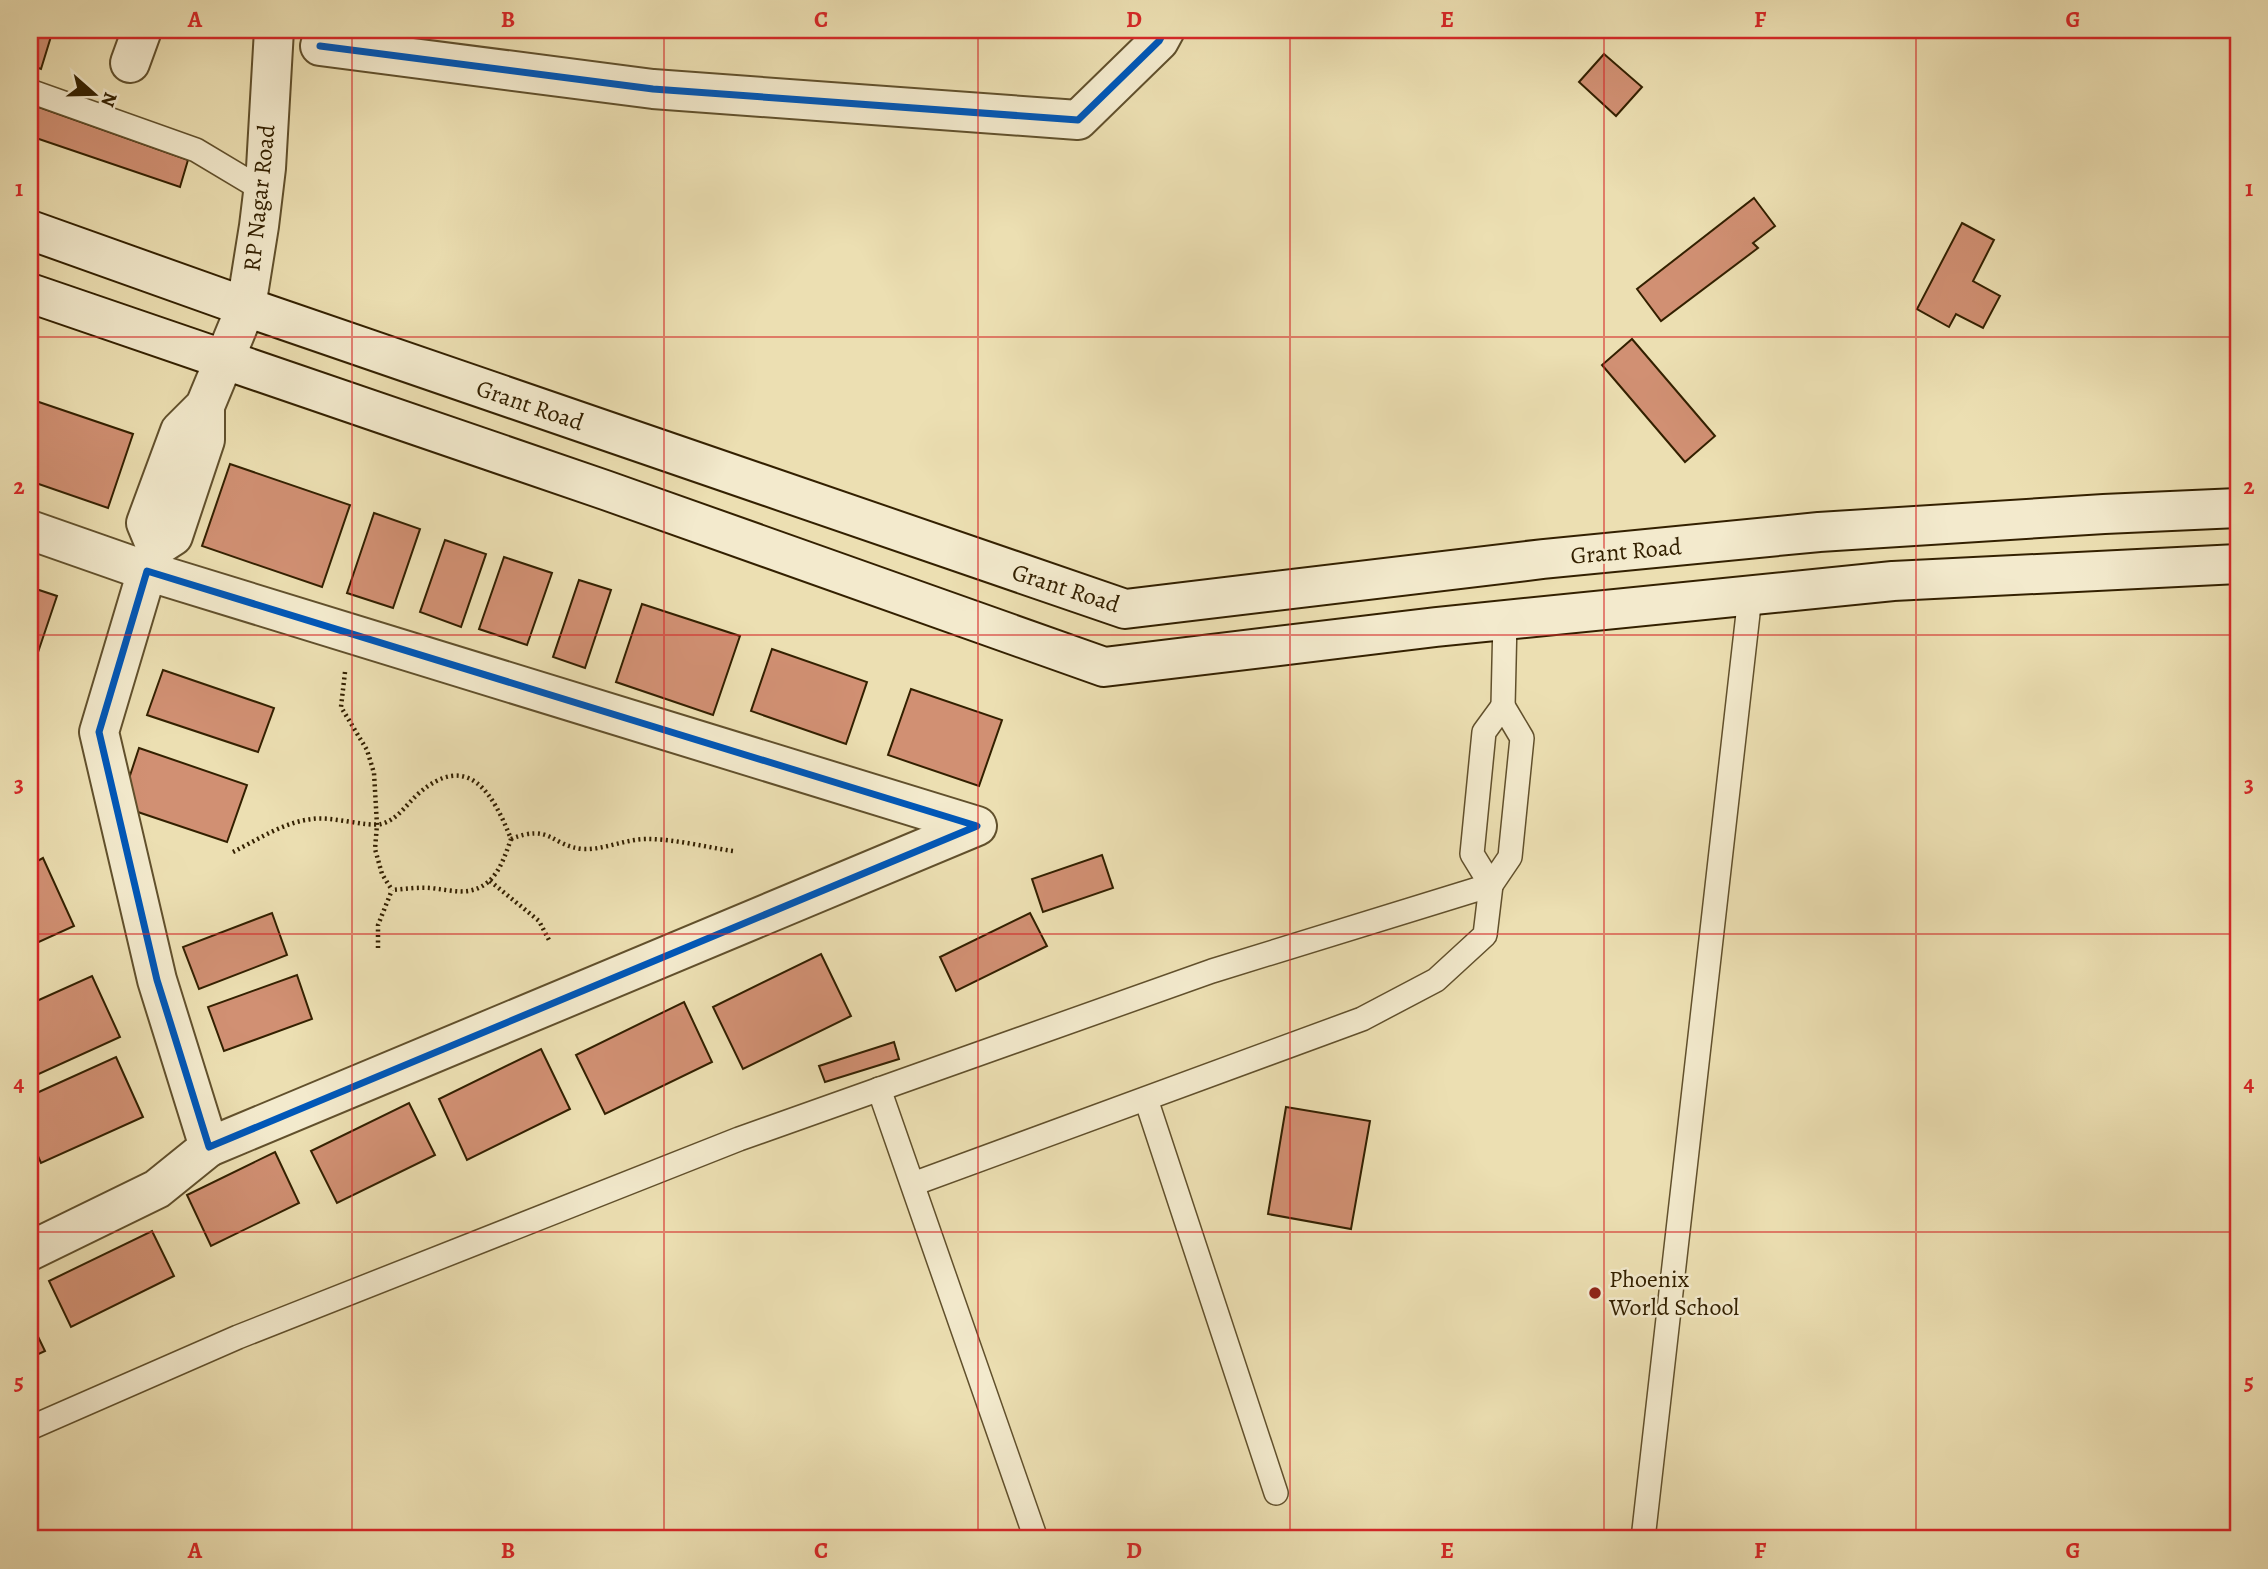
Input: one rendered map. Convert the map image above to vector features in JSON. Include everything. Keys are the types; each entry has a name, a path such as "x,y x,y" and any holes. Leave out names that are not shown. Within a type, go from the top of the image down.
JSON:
{"main road":[{"name":"RP Nagar Road","path":"151,559 173,536 205,440 205,406 246,307 263,190 274,30"},
{"path":"320,46 653,89 1079,120 1159,41 1165,30"},
{"name":"Grant Road","path":"30,230 246,307 1125,609 1543,559 1805,534 2238,508"},
{"path":"30,293 604,490 1104,667 1505,620 1893,581 2238,564"},
{"path":"30,530 151,559 350,633 977,826 209,1147 157,1189 30,1251"},
{"path":"151,559 99,732 157,980 209,1147"}],"lane":[{"path":"30,91 196,150 263,190"},
{"path":"1643,1539 1750,596"},
{"path":"913,1184 1362,1019 1436,980 1485,935 1491,885 1510,857 1522,738 1503,706 1505,620"},
{"path":"1491,885 1472,854 1484,732 1503,706"},
{"path":"30,1428 238,1337 739,1139 1212,971 1491,885"},
{"path":"879,1089 1035,1539"},
{"path":"1146,1099 1276,1493"}],"path":[{"path":"350,633 341,707 367,750 374,773 377,825 375,849 377,861 392,890 378,925 378,948"},
{"path":"233,852 284,827 312,819 345,819 377,825 392,820 431,783 443,777 458,775 470,778 485,788 496,804 511,839 502,861 489,881 477,889 464,892 418,887 392,890"},
{"path":"511,839 536,832 550,835 579,849 649,839 733,851"},
{"path":"489,881 539,921 550,942"}],"building":[{"path":"30,30 53,30 41,69 30,65"},
{"path":"1604,54 1642,87 1616,116 1579,82"},
{"path":"30,104 188,160 180,187 30,136"},
{"path":"1754,198 1775,226 1753,243 1758,248 1661,321 1637,289"},
{"path":"1962,223 1994,240 1973,281 2000,296 1983,328 1956,314 1949,327 1917,309"},
{"path":"1632,339 1715,436 1685,462 1602,365"},
{"path":"30,399 133,434 108,508 30,481"},
{"path":"230,464 350,505 322,587 202,546"},
{"path":"374,513 420,529 393,608 347,593"},
{"path":"445,540 486,554 461,627 420,612"},
{"path":"504,557 552,573 527,645 479,629"},
{"path":"579,580 611,590 585,668 553,657"},
{"path":"30,587 57,596 30,676"},
{"path":"642,604 740,636 713,715 616,682"},
{"path":"772,649 867,682 846,744 751,711"},
{"path":"163,670 274,708 258,752 147,715"},
{"path":"911,689 1002,720 979,786 888,755"},
{"path":"139,748 247,785 227,842 120,806"},
{"path":"1102,855 1113,888 1043,912 1032,879"},
{"path":"43,858 74,926 30,946 30,865"},
{"path":"272,913 287,955 199,989 183,947"},
{"path":"1030,913 1047,946 956,991 940,957"},
{"path":"821,954 851,1016 743,1069 713,1007"},
{"path":"297,975 312,1019 224,1051 208,1007"},
{"path":"92,976 120,1037 30,1078 30,1004"},
{"path":"684,1002 712,1062 605,1114 576,1055"},
{"path":"894,1042 899,1059 825,1082 819,1066"},
{"path":"541,1049 570,1109 467,1160 439,1099"},
{"path":"116,1057 143,1117 41,1163 30,1138 30,1096"},
{"path":"409,1103 435,1155 337,1203 311,1151"},
{"path":"1286,1107 1370,1121 1351,1229 1268,1214"},
{"path":"275,1152 299,1203 211,1246 187,1195"},
{"path":"152,1231 174,1276 71,1327 49,1281"},
{"path":"30,1320 45,1351 30,1358"}],"cycle path":[{"path":"320,46 653,89 1078,120 1159,41 1165,30"},
{"path":"147,571 977,826 209,1147 157,980 99,732 147,571"}],"place":[{"name":"Phoenix World School","path":"1595,1293"}]}
